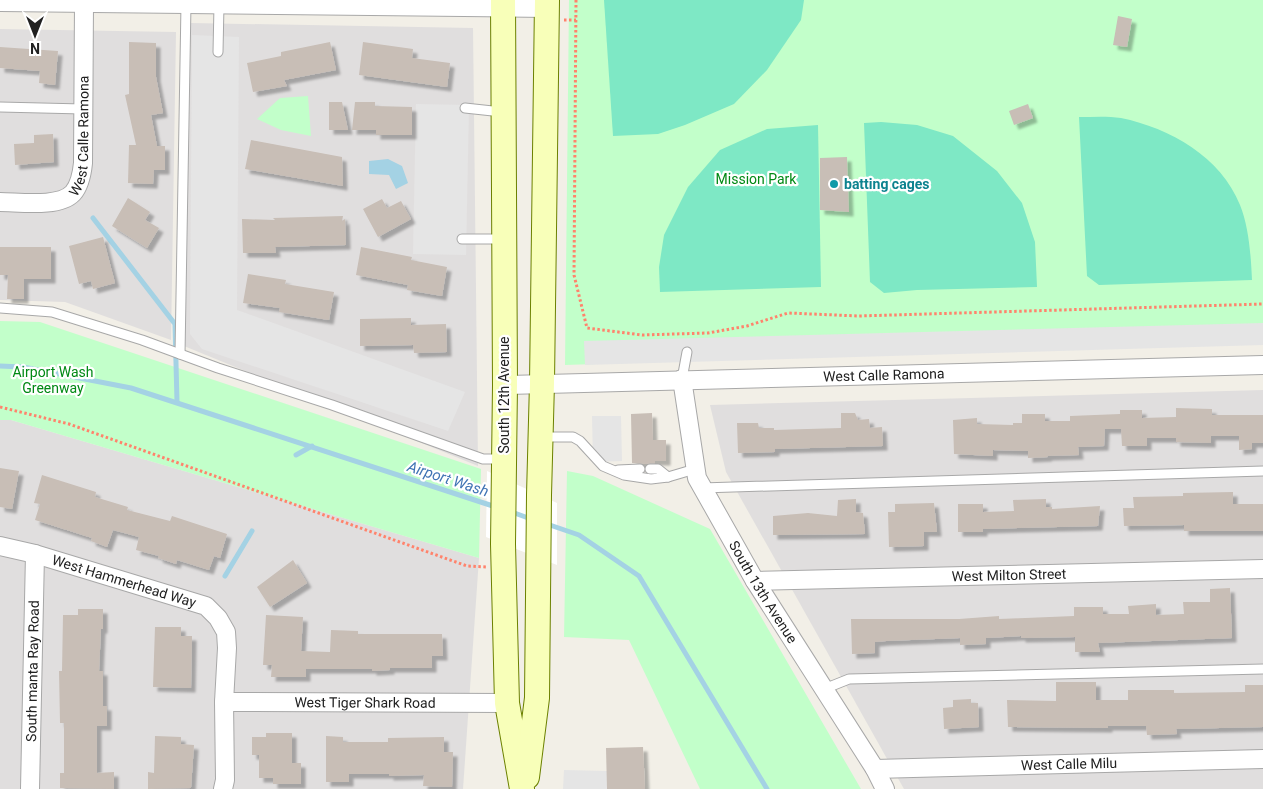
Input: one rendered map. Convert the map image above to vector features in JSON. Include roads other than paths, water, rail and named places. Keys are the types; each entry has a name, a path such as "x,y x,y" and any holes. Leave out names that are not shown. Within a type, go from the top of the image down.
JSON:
{"main road":[{"name":"South 12th Avenue","path":"502,4 505,385 503,544 507,703 524,789"},
{"name":"South 12th Avenue","path":"524,789 538,698 539,495 547,4"}],"street":[{"path":"0,2 219,5 547,4"},
{"name":"West Calle Ramona","path":"0,202 76,200 83,163 84,4"},
{"name":"West Calle Ramona","path":"505,385 1263,365"},
{"name":"South 13th Avenue","path":"682,379 697,478 755,581 875,769 885,789"},
{"name":"West Hammerhead Way","path":"0,546 34,554 206,606 218,618 226,632 227,648 224,702 225,780 223,789"},
{"name":"South manta Ray Road","path":"30,789 34,554"},
{"name":"West Milton Street","path":"755,581 1263,569"},
{"name":"West Tiger Shark Road","path":"224,702 507,703"},
{"name":"West Calle Milu","path":"875,769 1263,759"}],"lane":[{"path":"180,354 186,4"},
{"path":"218,52 219,5"},
{"path":"0,107 83,109"},
{"path":"465,108 503,112"},
{"path":"462,239 504,239"},
{"path":"0,308 52,312 142,340 332,405 483,459 504,469"},
{"path":"682,379 687,352"},
{"path":"540,437 573,437 580,441 603,466 624,475 651,479 668,477 695,469"},
{"path":"611,470 640,469"},
{"path":"650,469 658,469 668,477"},
{"path":"702,488 1263,471"},
{"path":"824,690 849,679 1263,668"}],"water":[{"path":"388,159 402,166 408,183 396,189 389,175 369,174 369,161"}],"waterway":[{"path":"93,218 175,324 177,402"},
{"name":"Airport Wash","path":"0,366 23,367 131,388 496,507"},
{"path":"296,455 312,446"},
{"name":"Airport Wash","path":"509,511 531,519"},
{"name":"Airport Wash","path":"544,523 579,535 639,576 767,789"},
{"path":"225,576 252,531"}],"place":[{"name":"batting cages","path":"834,184"}],"park label":[{"name":"Mission Park","path":"756,179"},
{"name":"Airport Wash Greenway","path":"53,380"}]}
